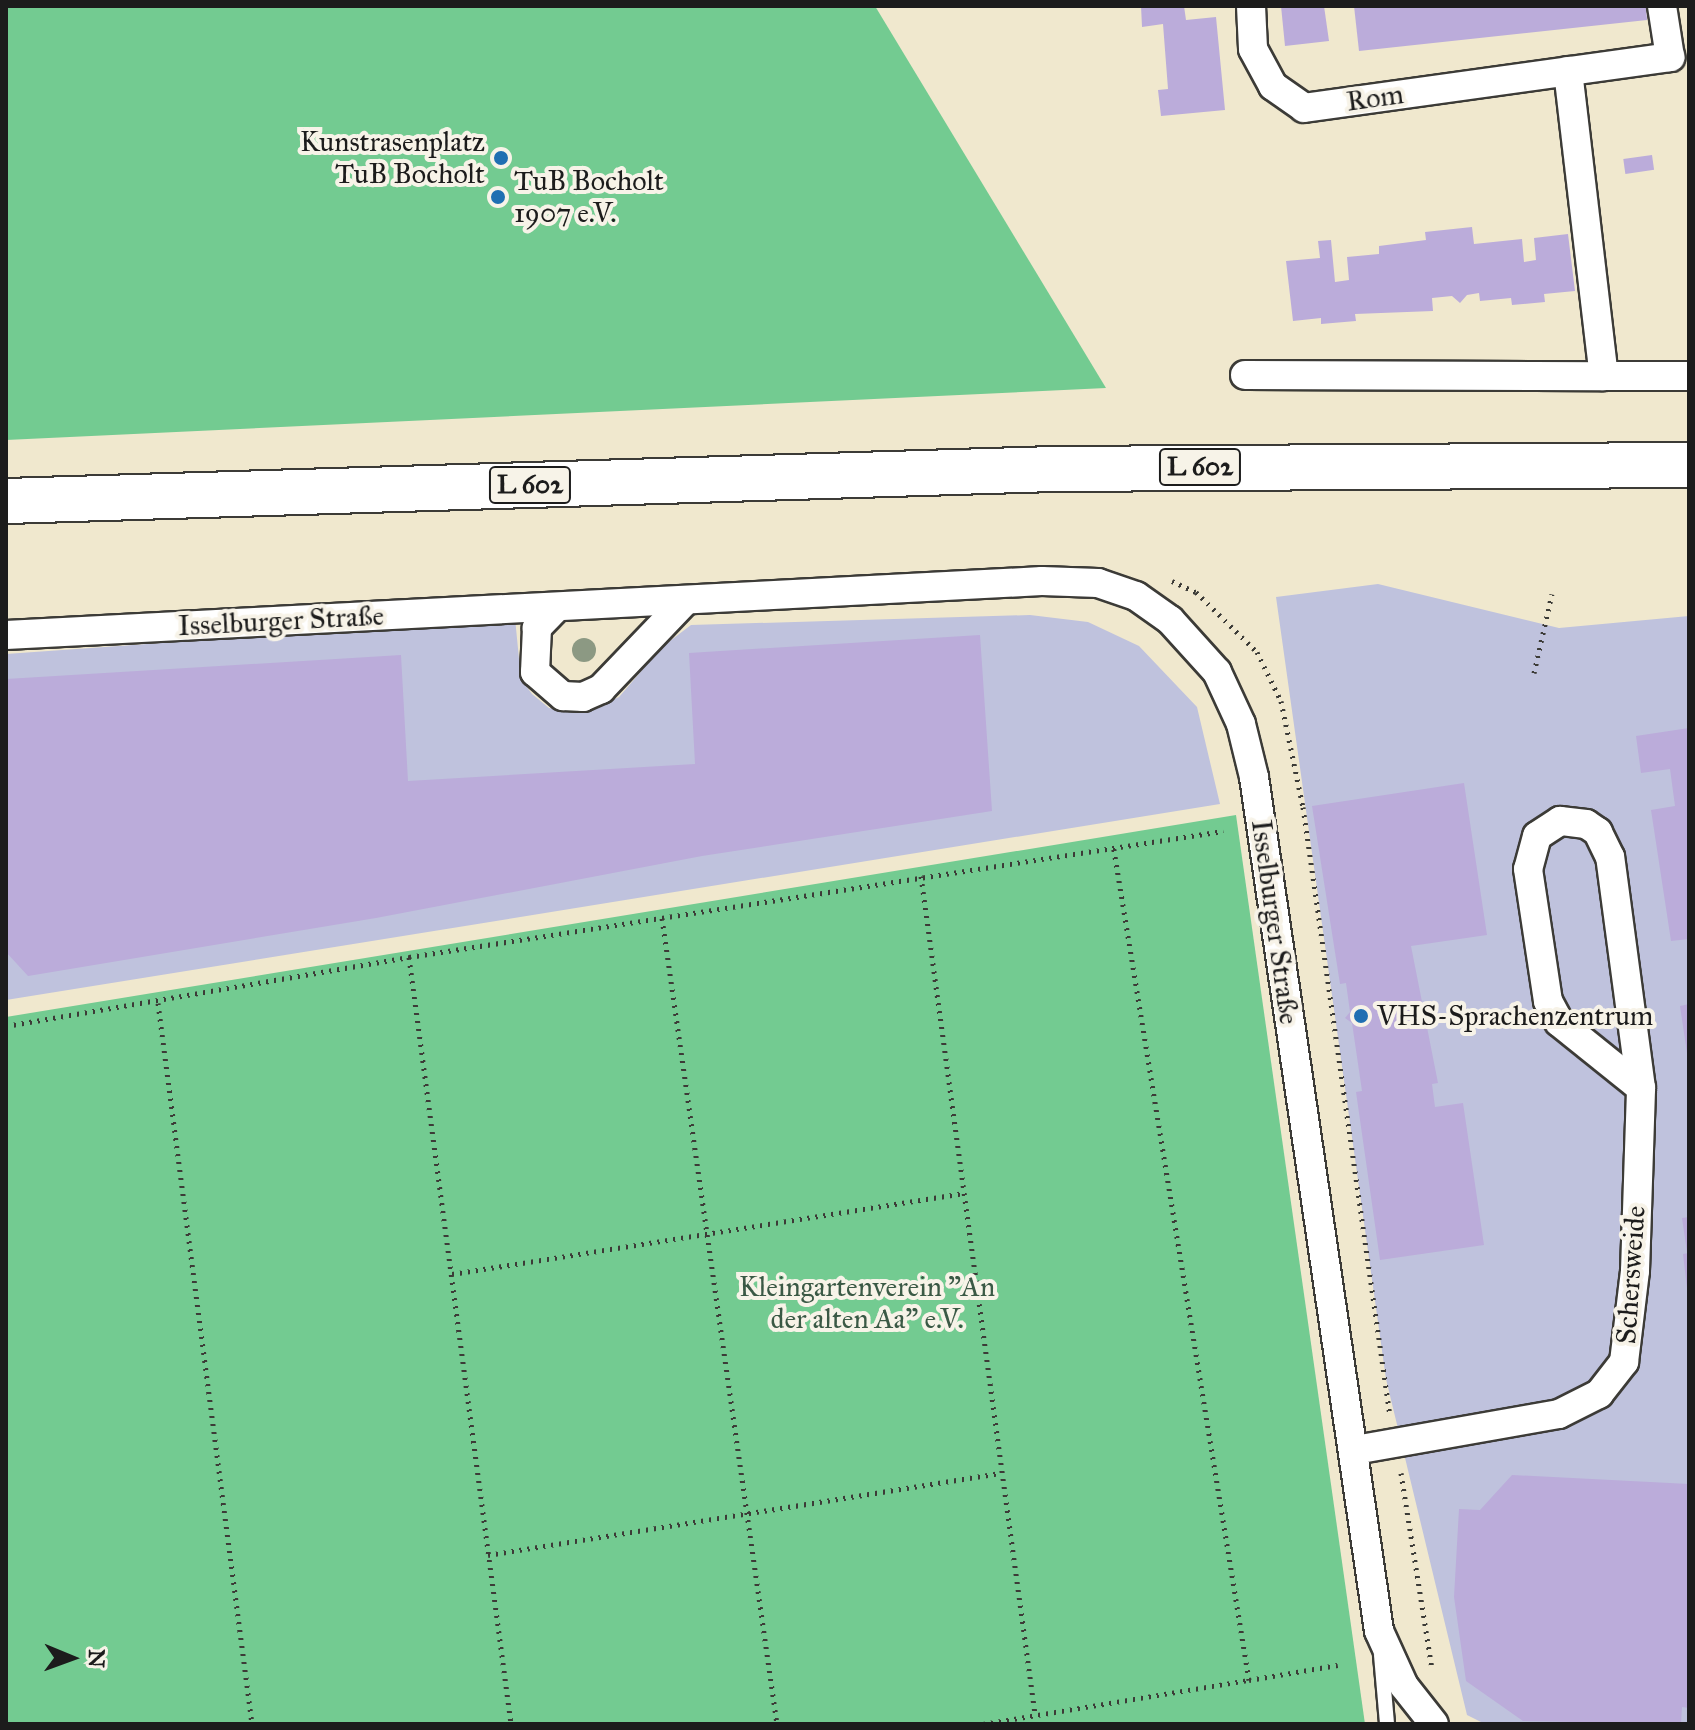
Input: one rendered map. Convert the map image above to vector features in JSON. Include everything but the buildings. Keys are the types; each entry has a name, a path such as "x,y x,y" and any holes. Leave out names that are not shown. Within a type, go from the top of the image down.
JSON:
{"main road":[{"name":"L 602","path":"6,501 1053,469 1689,465"}],"street":[{"name":"Rom","path":"1251,6 1253,49 1273,86 1304,108 1670,57 1662,6"},
{"path":"1568,71 1604,376"},
{"path":"1245,375 1689,376"},
{"name":"Isselburger Straße","path":"6,635 1042,581 1098,583 1136,596 1170,620 1217,672 1241,724 1254,777 1355,1450 1379,1631 1404,1686 1434,1724"},
{"path":"556,608 537,628 535,672 563,696 583,697 601,689 685,601"},
{"name":"Schersweide","path":"1355,1450 1559,1414 1599,1394 1624,1362 1631,1327 1641,1088 1610,857 1598,832 1586,824 1560,821 1537,836 1528,869 1548,1001 1559,1022 1641,1088"}],"lane":[{"path":"1379,1631 1387,1724"}],"path":[{"path":"1534,673 1552,594"},
{"path":"6,1026 158,1003 409,957 1113,844 1223,831"},
{"path":"1113,844 1249,1680"},
{"path":"921,876 1035,1714"},
{"path":"662,918 745,1517 777,1724"},
{"path":"409,957 511,1724"},
{"path":"158,1003 252,1724"},
{"path":"452,1274 965,1193"},
{"path":"488,1555 745,1517 1000,1473"},
{"path":"983,1724 1338,1665"}],"shaded area":[{"path":"1378,584 1559,628 1689,616 1689,1724 1485,1724 1467,1715 1386,1379 1276,597"},
{"path":"1030,615 1088,622 1139,646 1197,707 1220,804 6,1000 6,654 515,618 521,679 532,694 549,708 584,713 619,697 662,647 691,625"}],"green space":[{"name":"TuB Bocholt 1907 e.V.","path":"6,6 875,6 1106,388 6,440"},
{"name":"Kleingartenverein \"An der alten Aa\" e.V.","path":"1236,815 1365,1724 6,1724 6,1017"}],"place":[{"name":"Kunstrasenplatz TuB Bocholt","path":"501,158"},
{"name":"TuB Bocholt 1907 e.V.","path":"498,197"},
{"name":"VHS-Sprachenzentrum","path":"1361,1016"}]}
